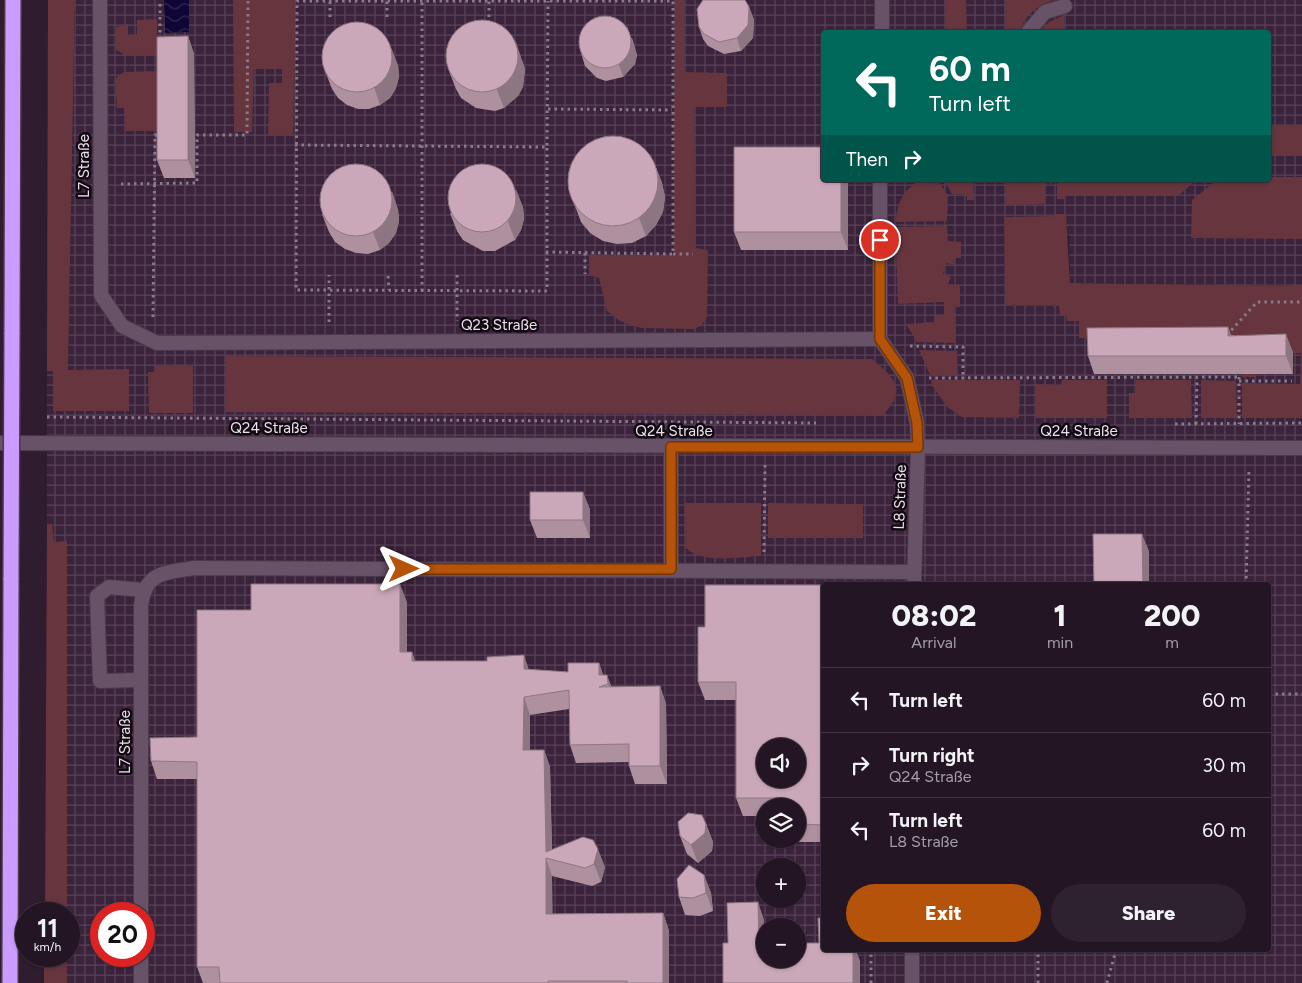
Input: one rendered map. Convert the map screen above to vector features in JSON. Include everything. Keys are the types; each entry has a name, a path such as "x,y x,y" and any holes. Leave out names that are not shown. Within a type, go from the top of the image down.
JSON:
{"highway":[{"path":"10,983 13,0"}],"lane":[{"name":"L7 Straße","path":"100,0 101,295 122,326"},
{"path":"882,0 882,30"},
{"path":"1030,30 1045,12 1065,6"},
{"path":"880,182 882,343"},
{"name":"Q23 Straße","path":"122,326 152,341 166,343 882,343"},
{"name":"L8 Straße","path":"882,343 907,378 917,423 914,579"},
{"name":"Q24 Straße","path":"0,443 1302,448"},
{"path":"671,447 671,569"},
{"path":"141,680 100,681 97,596 109,587 143,590 157,575 194,568 764,570 914,579"},
{"name":"L7 Straße","path":"141,902 141,605 143,590"},
{"path":"912,952 912,983"},
{"path":"141,967 141,983"}],"path":[{"path":"160,0 160,45"},
{"path":"101,184 197,183 197,134 247,135 248,0"},
{"path":"548,1 547,291 457,293 389,290 330,292 296,290 295,144 297,1 330,1 387,1 422,1 490,1 548,1 673,1 672,254"},
{"path":"330,1 330,17"},
{"path":"387,1 387,17"},
{"path":"422,1 422,291"},
{"path":"489,17 490,1"},
{"path":"547,109 672,110"},
{"path":"152,341 155,135 160,135 160,126"},
{"path":"295,144 547,147"},
{"path":"546,252 693,254"},
{"path":"585,253 586,274"},
{"path":"329,275 329,327"},
{"path":"457,275 457,328"},
{"path":"388,276 389,290"},
{"path":"1220,342 1257,302 1302,302"},
{"path":"882,343 963,347 963,378"},
{"path":"1239,368 1239,424"},
{"path":"907,378 1196,378 1292,381"},
{"path":"1196,378 1196,424"},
{"path":"47,417 822,423"},
{"path":"764,570 766,422"},
{"path":"1167,424 1302,423"},
{"path":"1246,582 1250,447"},
{"path":"1271,694 1302,694"},
{"path":"871,952 871,983"},
{"path":"1038,952 1038,983"},
{"path":"1107,983 1115,952"}],"shaded area":[{"path":"48,0 75,0 68,370 129,369 129,411 53,411 53,371 47,371"},
{"path":"75,0 1302,0 1302,286 1070,283 1069,235 1066,235 1055,214 1055,216 1004,217 1005,305 1059,306 1067,315 1079,321 1079,338 1242,339 1242,377 1256,377 1256,353 1301,352 1301,384 1242,384 1242,418 1302,418 1302,983 67,983 67,967 80,967 80,902 67,902 67,542 54,542 52,524 47,524 47,371 68,370"},
{"path":"233,0 296,0 293,135 268,136 269,83 282,83 282,69 254,69 252,132 234,132"},
{"path":"675,0 684,0 684,72 727,73 727,107 694,107 696,248 708,250 707,317 701,326 693,329 641,328 620,321 607,311 599,278 589,275 589,256 674,256"},
{"path":"945,0 966,0 967,30 946,30"},
{"path":"1005,0 1054,0 1032,12 1020,30 1005,30"},
{"path":"1064,15 1064,30 1041,30 1049,22"},
{"path":"157,19 157,55 127,56 116,50 116,27 128,24 128,35 137,34 137,20"},
{"path":"157,71 157,131 125,131 124,108 117,108 115,79 124,72"},
{"path":"1271,125 1302,125 1302,156 1271,156"},
{"path":"1271,177 1302,177 1302,239 1191,238 1192,200 1214,182 1271,182"},
{"path":"939,182 948,196 947,221 896,222 899,203 915,183"},
{"path":"945,182 973,182 974,200 967,200 967,194 952,194"},
{"path":"1006,182 1052,182 1052,184 1045,183 1045,204 1006,205"},
{"path":"1057,182 1194,182 1178,196 1065,195 1064,199 1057,199"},
{"path":"1055,214 1066,214 1070,283 1302,286 1302,418 1242,418 1242,383 1300,384 1301,353 1256,353 1256,377 1242,377 1242,339 1079,338 1079,321 1067,321 1066,315 1060,315 1059,306 1005,305 1004,217 1055,216"},
{"path":"947,226 948,241 961,242 961,258 956,258 954,265 946,263 943,274 951,277 948,284 960,285 960,307 954,307 956,343 917,342 906,324 934,322 935,316 944,315 944,302 898,304 895,227"},
{"path":"919,350 957,351 958,375 930,375"},
{"path":"226,356 872,359 892,378 897,391 891,406 883,415 225,412"},
{"path":"155,366 193,366 193,413 149,413 148,372 155,372"},
{"path":"931,380 1020,380 1019,418 962,417 947,407 932,385"},
{"path":"1062,380 1107,380 1107,418 1036,418 1036,384 1061,385"},
{"path":"1136,380 1191,380 1192,418 1129,418 1129,393 1136,393"},
{"path":"1201,380 1236,381 1237,418 1201,418"},
{"path":"684,503 761,503 761,556 710,558 692,553 686,548"},
{"path":"768,503 863,504 863,538 768,538"},
{"path":"47,524 52,524 54,542 67,541 67,902 45,902"},
{"path":"44,967 67,967 67,983 44,983"}],"water":[{"path":"164,0 189,0 189,32 165,33"}],"building":[{"path":"703,0 745,0 749,7 748,25 737,38 719,42 704,34 699,27 697,9"},
{"path":"600,16 610,16 619,20 627,28 631,42 627,56 619,64 610,68 600,68 591,64 583,56 579,47 579,37 583,28 591,20"},
{"path":"482,20 502,26 512,36 518,56 512,76 502,86 482,92 462,86 452,76 446,56 452,36 462,26"},
{"path":"357,22 376,28 386,38 392,57 386,76 376,86 357,92 338,86 328,76 322,57 328,38 338,28"},
{"path":"188,36 188,160 157,160 157,37"},
{"path":"613,136 630,140 645,149 654,164 658,181 654,198 645,213 630,222 613,226 596,222 581,213 572,198 568,181 572,164 581,149 596,140"},
{"path":"734,147 821,147 821,182 841,182 841,232 734,232"},
{"path":"349,164 363,164 382,174 392,193 392,207 382,226 363,236 349,236 330,226 320,207 320,193 330,174"},
{"path":"475,164 489,164 501,169 511,179 516,191 516,205 511,217 501,227 489,232 475,232 463,227 453,217 448,205 448,191 453,179 463,169"},
{"path":"1228,327 1228,336 1286,334 1286,356 1088,356 1087,328"},
{"path":"530,492 583,492 583,520 530,520"},
{"path":"1093,534 1142,534 1143,582 1094,582"},
{"path":"251,584 400,584 400,652 412,652 412,661 487,661 487,657 524,655 524,669 568,672 568,663 599,663 599,675 607,675 608,684 599,687 660,686 660,766 629,766 629,744 570,745 569,690 524,697 523,750 544,750 546,852 583,837 593,840 598,849 594,864 585,868 546,858 546,914 663,913 663,983 548,981 548,983 220,983 219,967 197,967 197,762 151,761 150,738 197,737 197,610 251,610"},
{"path":"705,585 821,585 821,825 806,824 806,798 736,798 736,682 698,682 698,627 705,627"},
{"path":"688,813 702,815 706,824 705,833 691,845 680,836 678,822"},
{"path":"689,865 704,875 706,893 693,898 679,897 677,879"},
{"path":"756,902 758,918 756,918 756,968 806,968 806,943 819,943 818,918 821,918 821,952 853,952 853,983 723,983 723,943 728,943 727,903"}],"route":[{"path":"404,569 671,569 671,447 918,447 917,423 907,378 880,339 880,240"}]}
